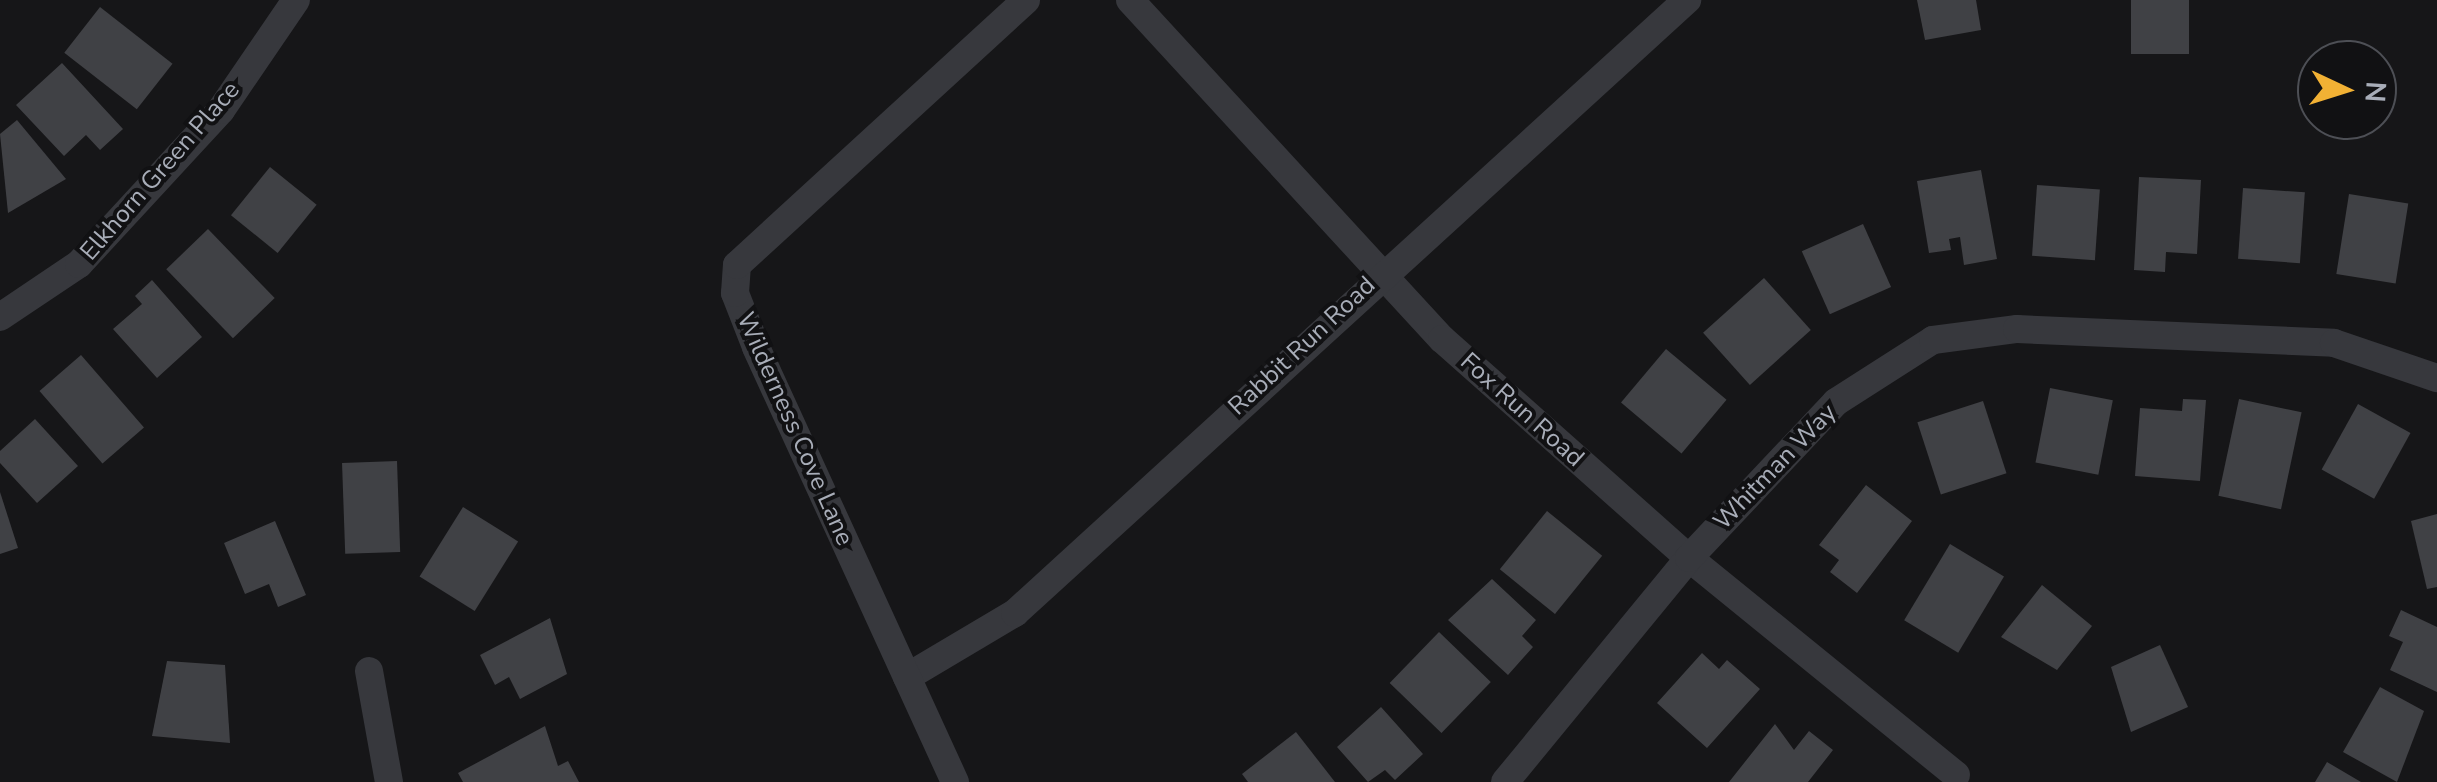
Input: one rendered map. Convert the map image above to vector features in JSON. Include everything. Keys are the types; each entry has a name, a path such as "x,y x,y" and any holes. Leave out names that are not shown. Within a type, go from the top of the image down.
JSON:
{"street":[{"name":"Elkhorn Green Place","path":"0,317 80,264 221,110 296,0"},
{"name":"Wilderness Cove Lane","path":"955,782 756,347 735,293 737,266 1026,0"},
{"name":"Fox Run Road","path":"1130,0 1442,339 1689,558 1956,775"},
{"name":"Rabbit Run Road","path":"907,677 1014,613 1381,272 1687,0"},
{"name":"Whitman Way","path":"1505,782 1689,558 1836,402 1933,340 2017,329 2334,343 2437,378"},
{"path":"370,671 389,782"}],"building":[{"path":"1917,0 1976,0 1981,30 1925,40"},
{"path":"2131,0 2189,0 2189,54 2131,54"},
{"path":"100,7 172,64 137,109 64,53"},
{"path":"62,63 123,129 100,150 86,135 64,156 16,105"},
{"path":"17,120 66,179 8,213 0,134"},
{"path":"270,167 317,205 278,253 231,215"},
{"path":"1981,170 1997,259 1964,265 1960,237 1949,239 1951,250 1929,253 1917,181"},
{"path":"2139,177 2201,180 2197,254 2166,252 2165,272 2134,270"},
{"path":"2037,185 2100,189 2095,260 2032,256"},
{"path":"2243,188 2305,192 2300,263 2238,259"},
{"path":"2349,194 2408,203 2396,283 2336,274"},
{"path":"1863,224 1891,287 1830,314 1802,251"},
{"path":"208,229 275,298 233,338 166,269"},
{"path":"1764,278 1811,330 1750,385 1703,333"},
{"path":"152,280 202,337 157,378 113,329 142,304 135,296"},
{"path":"1666,349 1727,400 1682,453 1621,403"},
{"path":"81,355 144,427 102,464 39,391"},
{"path":"2050,388 2113,400 2098,475 2035,463"},
{"path":"2183,399 2206,400 2200,481 2135,476 2140,408 2182,411"},
{"path":"2239,399 2302,412 2281,509 2218,496"},
{"path":"1983,401 2006,473 1941,495 1917,422"},
{"path":"2358,404 2410,433 2374,499 2322,470"},
{"path":"35,419 78,466 37,503 0,463 0,451"},
{"path":"397,461 400,552 345,554 342,463"},
{"path":"1866,485 1912,521 1857,593 1830,572 1839,560 1819,545"},
{"path":"0,492 18,548 0,554"},
{"path":"463,507 518,541 475,611 420,577"},
{"path":"1547,511 1602,556 1555,614 1500,569"},
{"path":"2437,514 2437,587 2427,589 2411,521"},
{"path":"275,521 306,595 278,607 269,584 245,594 224,543"},
{"path":"1950,544 2004,576 1958,653 1904,620"},
{"path":"1492,579 1536,620 1522,636 1533,647 1508,675 1448,620"},
{"path":"2042,585 2092,626 2057,670 2001,637"},
{"path":"2401,610 2437,627 2437,692 2390,670 2403,642 2389,636"},
{"path":"550,618 567,674 520,699 509,677 495,685 480,655"},
{"path":"1439,632 1491,682 1441,733 1390,683"},
{"path":"2160,645 2188,707 2131,732 2111,667"},
{"path":"1702,653 1719,669 1727,660 1760,689 1707,748 1657,703"},
{"path":"167,661 225,665 230,743 152,736"},
{"path":"2380,687 2424,711 2397,782 2343,752"},
{"path":"1381,707 1423,754 1395,780 1385,770 1368,782 1337,747"},
{"path":"1775,724 1794,750 1809,731 1833,750 1808,782 1729,782"},
{"path":"545,726 558,766 568,761 579,782 463,782 458,773"},
{"path":"1296,732 1335,782 1248,782 1242,774"},
{"path":"2327,762 2361,782 2315,782"}]}
